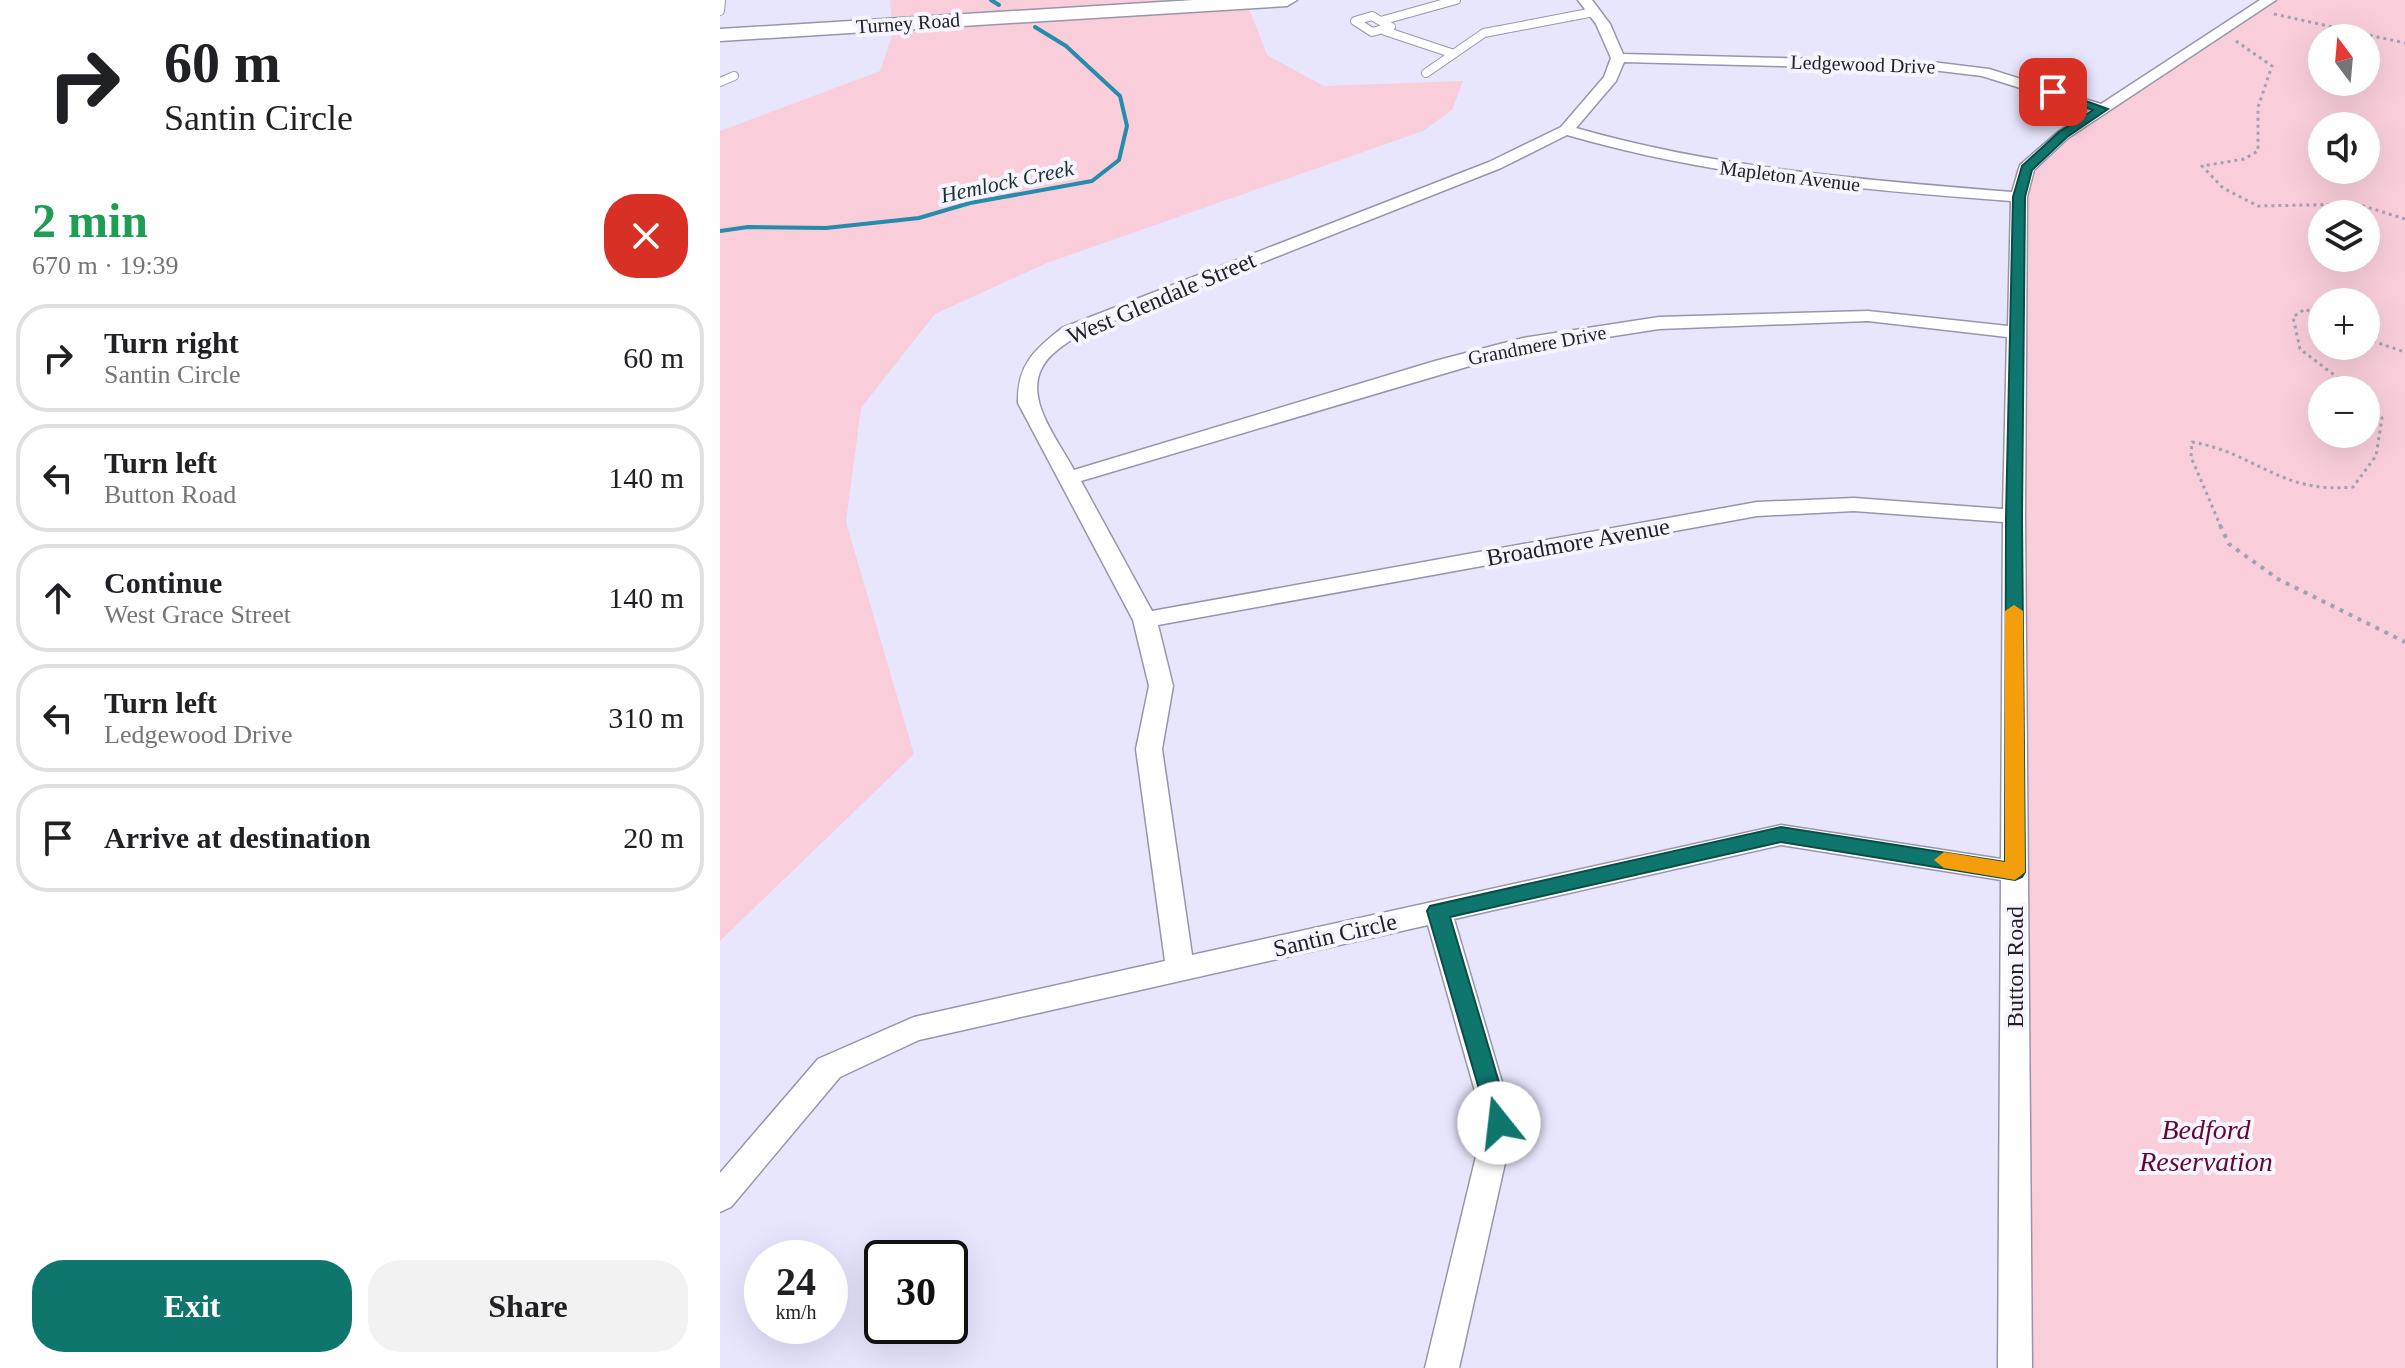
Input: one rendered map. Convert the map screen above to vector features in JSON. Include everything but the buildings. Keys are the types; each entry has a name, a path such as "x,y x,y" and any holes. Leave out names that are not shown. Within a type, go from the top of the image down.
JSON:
{"street":[{"name":"Turney Road","path":"720,35 1287,0"},
{"path":"1590,6 1618,58"},
{"path":"2019,197 2026,168 2063,135 2270,7"},
{"name":"Ledgewood Drive","path":"1618,58 1932,66 1984,72 2102,109"},
{"name":"West Glendale Street","path":"1180,969 1149,749 1161,686 1145,620 1028,403 1026,377 1040,355 1069,332 1495,165 1566,130 1611,78 1618,58"},
{"name":"Mapleton Avenue","path":"1566,130 1628,150 1723,168 1861,185 2019,197"},
{"name":"Button Road","path":"2015,1368 2014,517 2019,197"},
{"name":"Grandmere Drive","path":"1070,478 1442,365 1523,344 1629,327 1724,318 1868,316 2019,333"},
{"name":"Broadmore Avenue","path":"1145,620 1803,504 1897,504 2014,517"},
{"name":"Santin Circle","path":"720,1197 829,1068 914,1029 1781,835 2015,872"},
{"path":"1438,911 1499,1123 1442,1368"}],"lane":[{"path":"720,11 721,0"},
{"path":"1451,53 1385,31 1368,31 1355,21 1367,17 1384,20 1456,0"},
{"path":"1426,73 1451,53 1494,30 1590,6"},
{"path":"1384,20 1391,27 1385,31"},
{"path":"720,82 734,76"}],"path":[{"path":"2270,7 2405,43"},
{"path":"2230,37 2272,66 2260,89 2259,109 2253,126 2258,151 2244,159 2202,166 2221,189 2243,203 2271,210 2355,203 2405,219"},
{"path":"2308,310 2305,309 2293,317 2300,349 2308,355"},
{"path":"2380,344 2405,352"},
{"path":"2314,360 2336,376"},
{"path":"2377,448 2376,456 2353,487 2328,492 2278,480 2215,443 2192,442 2191,457 2229,544 2278,579 2405,642"}],"green space":[{"path":"890,0 1287,0 1247,3 1267,55 1324,86 1463,81 1452,110 1423,131 1047,263 935,314 861,408 846,522 914,754 720,941 720,131 880,71 893,33"},
{"name":"Bedford Reservation","path":"2275,0 2405,0 2405,1368 2004,1368 2015,170"}],"waterway":[{"name":"Hemlock Creek","path":"991,0 999,5"},
{"name":"Hemlock Creek","path":"720,231 748,227 826,228 919,218 970,203 1092,181 1119,160 1127,126 1120,96 1066,46 1035,27"}],"slow traffic":[{"path":"1944,860 2015,872 2014,611"}],"route":[{"path":"1499,1123 1438,911 1781,835 2015,872 2014,517 2019,197 2026,168 2063,135 2102,109 2053,92"}]}
